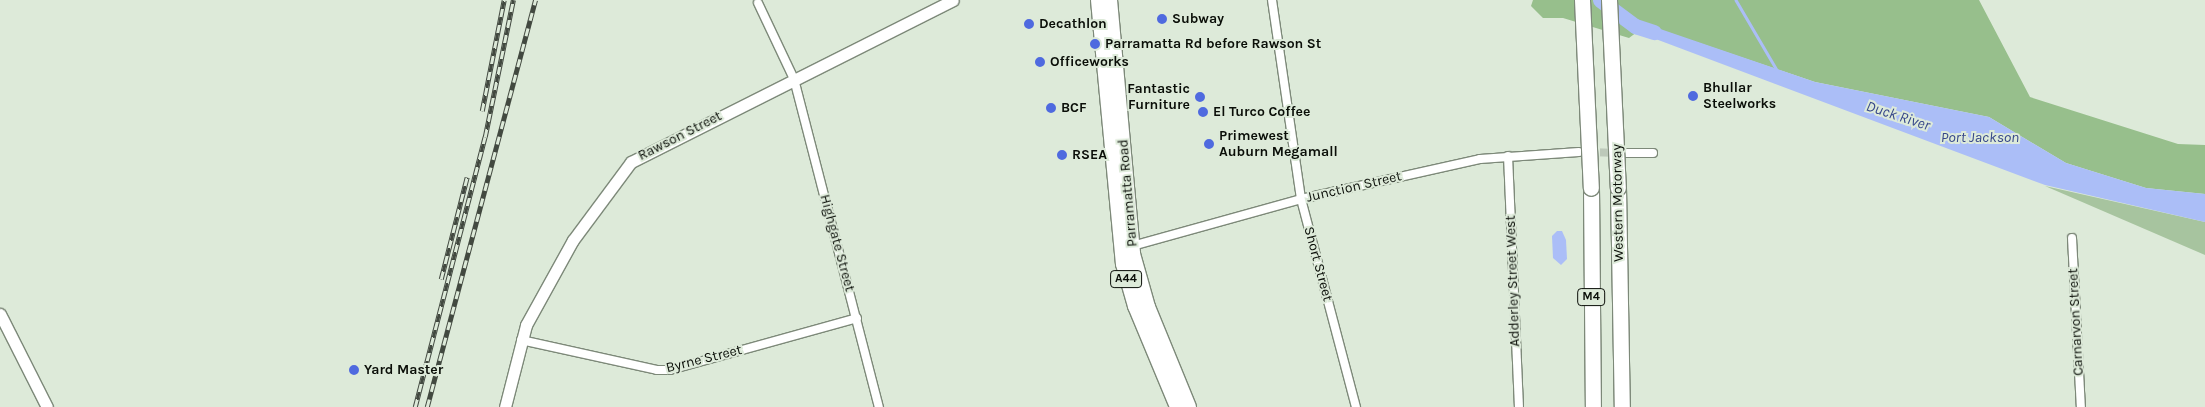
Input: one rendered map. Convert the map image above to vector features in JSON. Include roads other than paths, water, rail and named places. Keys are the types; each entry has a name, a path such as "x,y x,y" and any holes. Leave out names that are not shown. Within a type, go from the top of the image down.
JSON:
{"highway":[{"name":"Parramatta Road","path":"1098,0 1123,264 1135,306 1176,407"},
{"name":"Parramatta Road","path":"1110,0 1132,246 1148,307 1189,407"},
{"name":"Western Motorway","path":"1582,0 1588,62 1593,407"},
{"name":"Western Motorway","path":"1609,0 1618,188 1622,407"}],"main road":[{"name":"Rawson Street","path":"505,407 526,324 573,240 631,162 953,0"},
{"path":"0,314 47,407"}],"street":[{"name":"Short Street","path":"1272,0 1301,199 1356,407"},
{"name":"Highgate Street","path":"758,3 794,79 879,407"},
{"name":"Junction Street","path":"1132,246 1301,199 1508,156 1579,152"},
{"path":"1626,153 1653,153"},
{"name":"Adderley Street West","path":"1508,156 1519,407"},
{"name":"Carnarvon Street","path":"2072,238 2081,407"},
{"name":"Byrne Street","path":"521,340 657,370 670,370 857,318"}],"water":[{"name":"Port Jackson","path":"1634,20 1815,82 1989,117 2066,163 2146,188 2205,194 2205,222 2045,185 1637,32"},
{"path":"1557,231 1562,231 1566,240 1567,259 1561,265 1553,258 1552,236"}],"waterway":[{"name":"Duck River","path":"1600,0 1635,26 1654,32"},
{"path":"1736,0 1777,70"}],"tunnel":[{"path":"1588,152 1619,153"}],"railway":[{"path":"482,111 504,0"},
{"path":"415,407 485,137 513,0"},
{"path":"427,407 535,0"},
{"path":"441,279 467,177"}],"place":[{"name":"Subway","path":"1162,19"},
{"name":"Decathlon","path":"1029,24"},
{"name":"Parramatta Rd before Rawson St","path":"1095,44"},
{"name":"Officeworks","path":"1040,62"},
{"name":"Bhullar Steelworks","path":"1693,96"},
{"name":"Fantastic Furniture","path":"1200,97"},
{"name":"BCF","path":"1051,108"},
{"name":"El Turco Coffee","path":"1203,112"},
{"name":"Primewest Auburn Megamall","path":"1209,144"},
{"name":"RSEA","path":"1062,155"},
{"name":"Yard Master","path":"354,370"}]}
